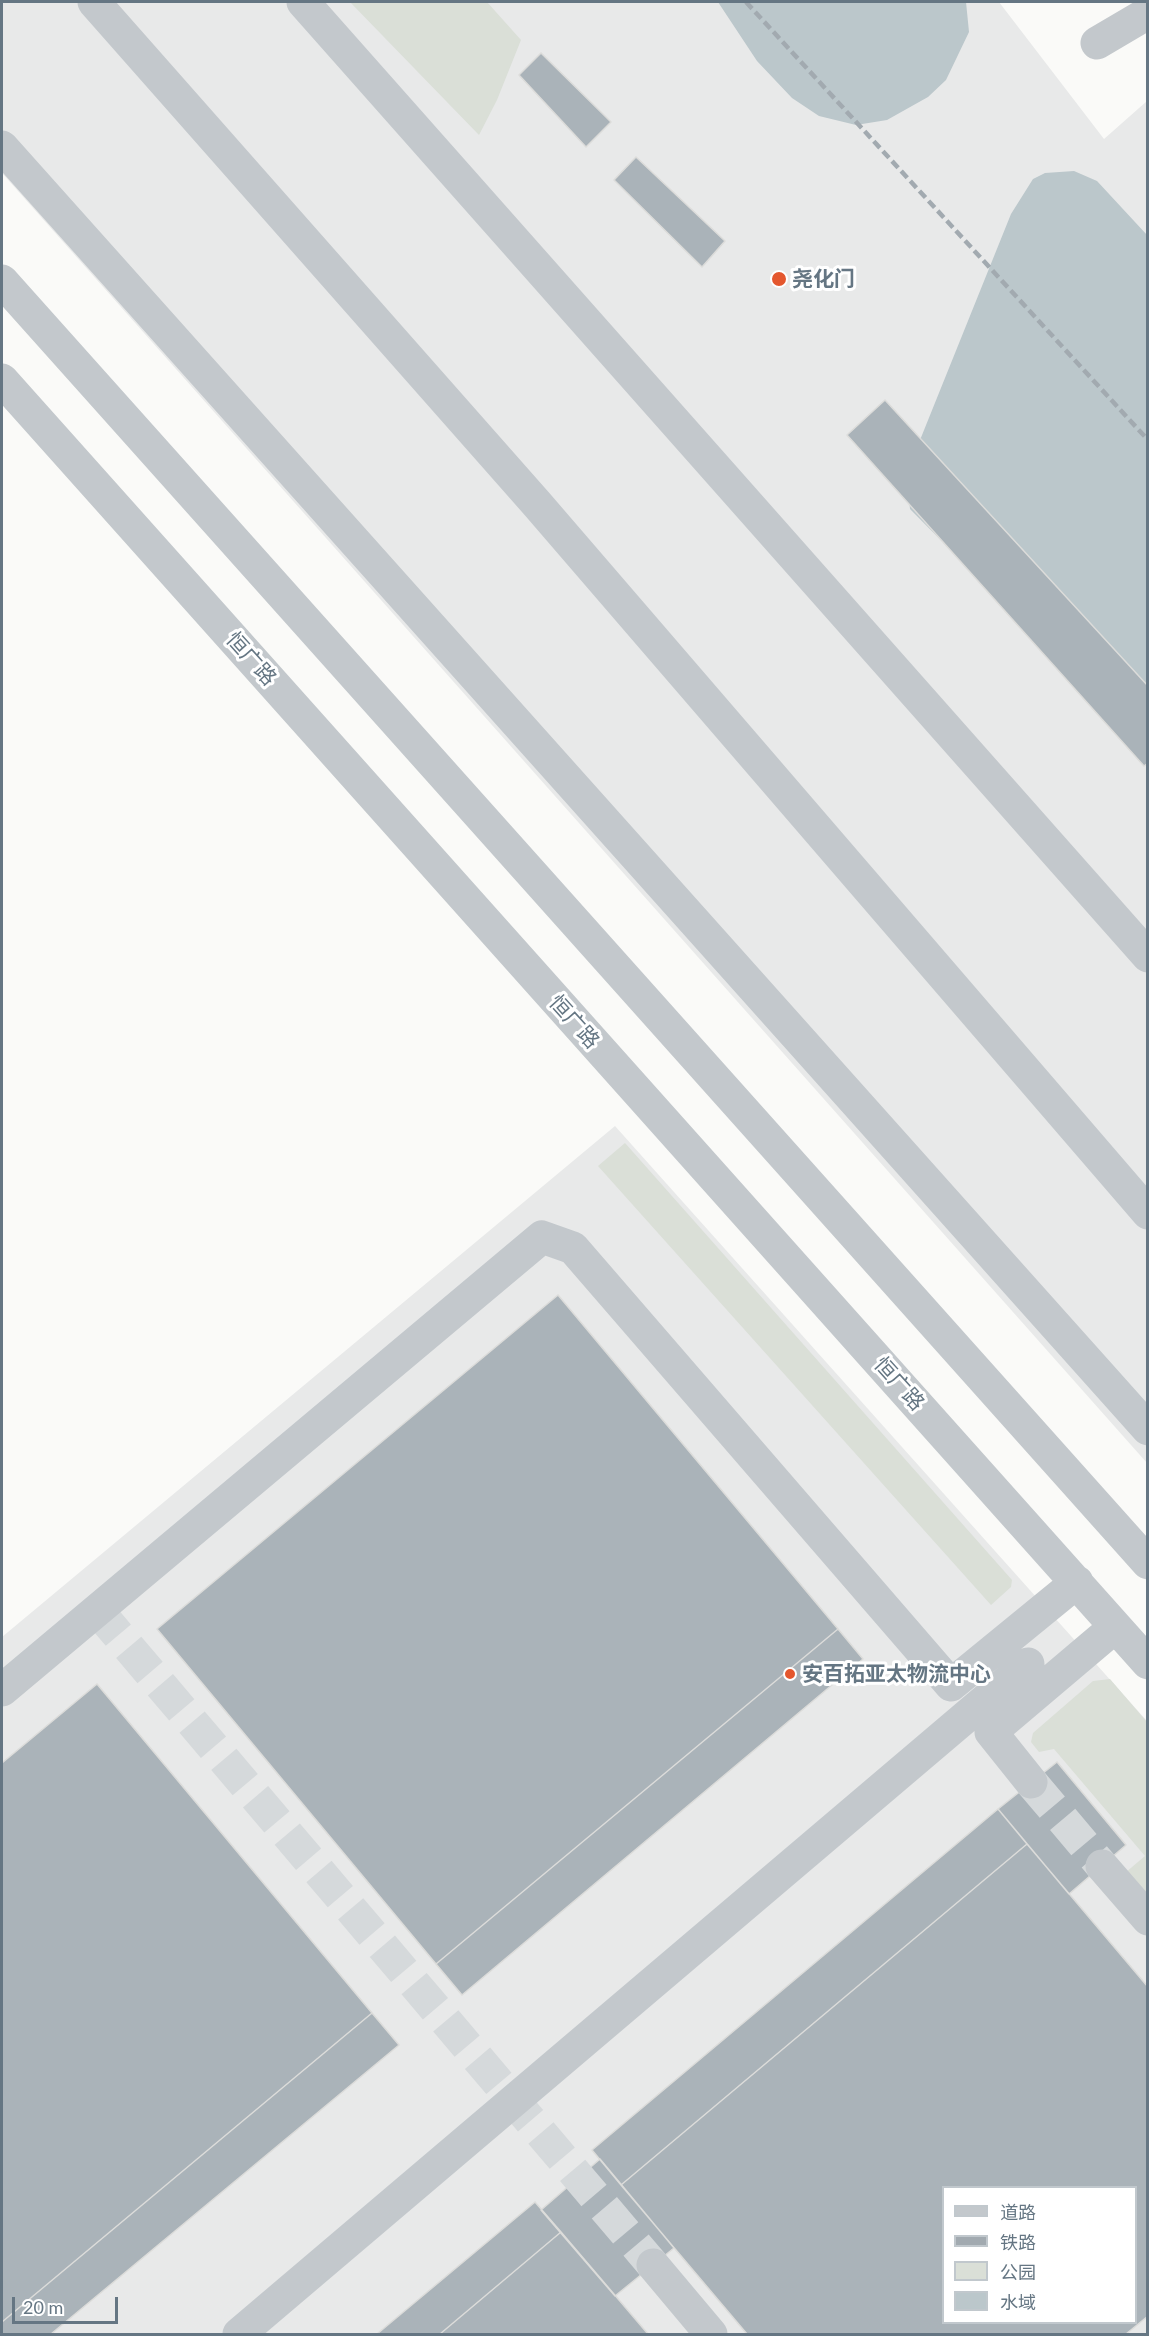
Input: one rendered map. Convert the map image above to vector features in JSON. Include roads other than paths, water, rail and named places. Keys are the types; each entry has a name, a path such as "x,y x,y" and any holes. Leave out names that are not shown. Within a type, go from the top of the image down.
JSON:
{"street":[{"path":"94,2 537,504 1148,1213"},
{"path":"303,2 1148,956"},
{"path":"1097,43 1148,13"},
{"path":"2,147 1148,1429"},
{"path":"2,281 1148,1563"},
{"name":"恒广路","path":"2,380 1148,1663"},
{"path":"2,1690 542,1237 573,1248 951,1685 1077,1582"},
{"path":"1031,1782 991,1732 1115,1627"},
{"path":"238,2334 1028,1664"},
{"path":"1102,1866 1148,1919"},
{"path":"653,2265 711,2334"}],"water":[{"path":"718,2 966,2 969,32 946,80 928,97 887,120 856,125 819,116 792,98 757,61"},
{"path":"1074,171 1097,181 1147,235 1147,748 910,509 908,489 916,450 1011,214 1033,179 1045,173"}],"tunnel":[{"path":"97,1610 653,2265"},
{"path":"1031,1782 1102,1866"}],"railway":[{"path":"746,2 1148,440"}],"place":[{"name":"尧化门","path":"779,279"},
{"name":"安百拓亚太物流中心","path":"790,1674"}]}
